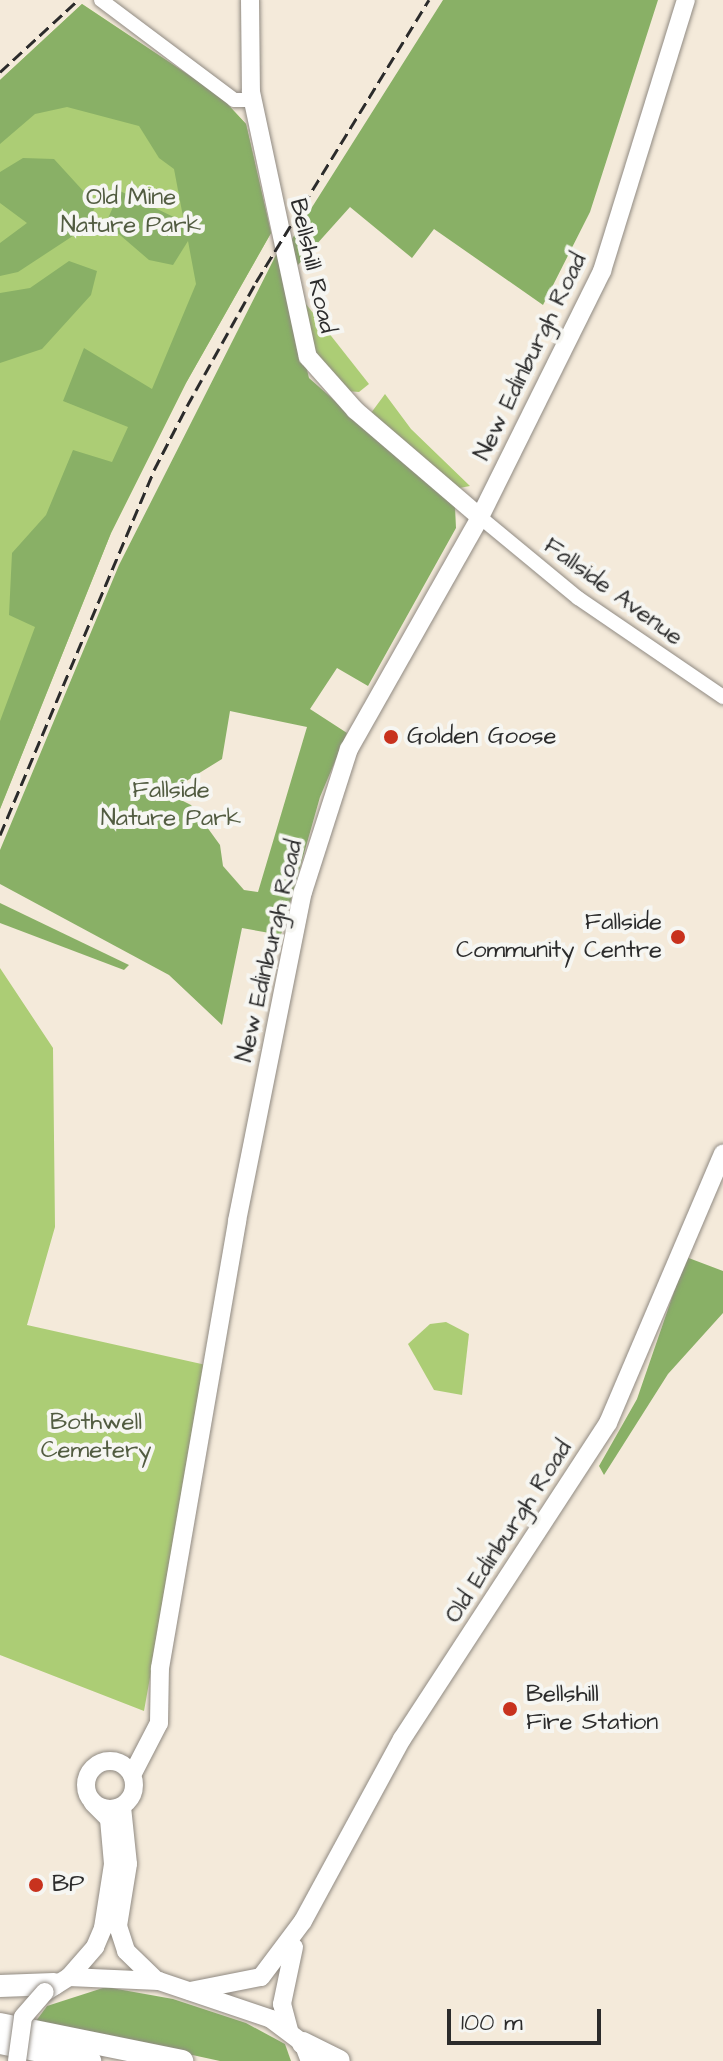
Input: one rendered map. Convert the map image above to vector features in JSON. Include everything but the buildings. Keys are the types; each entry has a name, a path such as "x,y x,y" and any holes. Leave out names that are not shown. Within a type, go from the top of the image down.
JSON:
{"highway":[{"path":"0,1986 56,1984"},
{"path":"0,2024 182,2061"},
{"path":"0,2043 90,2061"},
{"path":"300,2045 339,2061"}],"main road":[{"name":"Bellshill Road","path":"250,0 253,100 308,357 355,410 480,517"},
{"name":"New Edinburgh Road","path":"159,1981 140,1969 126,1951 118,1926 128,1864 122,1807 134,1791 132,1775 159,1723 160,1668 237,1221 303,892 349,749 480,517 602,271 686,0"},
{"name":"Old Edinburgh Road","path":"190,1991 261,1977 303,1921 402,1739 608,1423 723,1154"},
{"path":"17,2061 23,2017 95,1947 103,1928 113,1864 109,1819 87,1793 87,1776 97,1764 111,1761 149,1742"},
{"path":"111,1761 132,1775"},
{"path":"93,1803 109,1810 122,1807"},
{"name":"Old Edinburgh Road","path":"300,2045 284,1986 303,1921"},
{"path":"56,1984 159,1981 236,2003 300,2045"}],"street":[{"path":"106,4 234,100 253,100"},
{"name":"Fallside Avenue","path":"480,517 578,598 723,697"}],"green space":[{"path":"443,0 658,0 590,212 543,305 434,229 412,258 350,207 298,265 290,242"},
{"name":"Old Mine Nature Park","path":"82,4 220,96 246,124 271,233 186,383 111,533 0,809 0,80"},
{"path":"82,4 220,96 246,124 271,233 186,383 111,533 0,809 0,721 35,627 9,615 12,553 46,515 73,450 112,462 128,427 63,401 84,348 152,389 196,284 188,241 173,265 149,260 106,223 120,191 184,222 174,169 159,158 139,126 67,107 35,114 0,144 0,80"},
{"path":"23,158 54,159 96,205 85,228 18,272 0,276 0,243 27,223 0,203 0,172"},
{"name":"Fallside Nature Park","path":"278,251 309,378 455,507 456,528 368,686 337,668 310,709 347,733 320,797 281,935 242,928 222,1025 169,975 0,884 0,850 119,565","holes":["230,711 307,727 258,892 244,890 223,866 220,845 191,805 167,793 222,759"]},
{"path":"69,261 97,271 91,295 42,349 0,363 0,293 30,288"},
{"path":"302,299 369,384 359,392 346,391 315,354"},
{"path":"385,394 411,429 470,486 454,489 371,413"},
{"path":"0,903 129,965 124,970 0,923"},
{"name":"Bothwell Cemetery","path":"0,968 53,1048 55,1227 27,1325 206,1365 144,1711 0,1655"},
{"path":"686,1257 723,1271 723,1313 668,1374 604,1475 599,1466 637,1399"},
{"path":"446,1322 469,1334 462,1395 434,1390 408,1344 430,1324"},
{"path":"106,1987 173,1999 246,2023 285,2044 291,2061 220,2061 36,2021 47,2006"}],"railway":[{"path":"0,72 78,0"},
{"path":"0,835 154,470 256,282 429,0"}],"place":[{"name":"Golden Goose","path":"391,737"},
{"name":"Fallside Community Centre","path":"678,937"},
{"name":"Bellshill Fire Station","path":"510,1709"},
{"name":"BP","path":"36,1885"}]}
